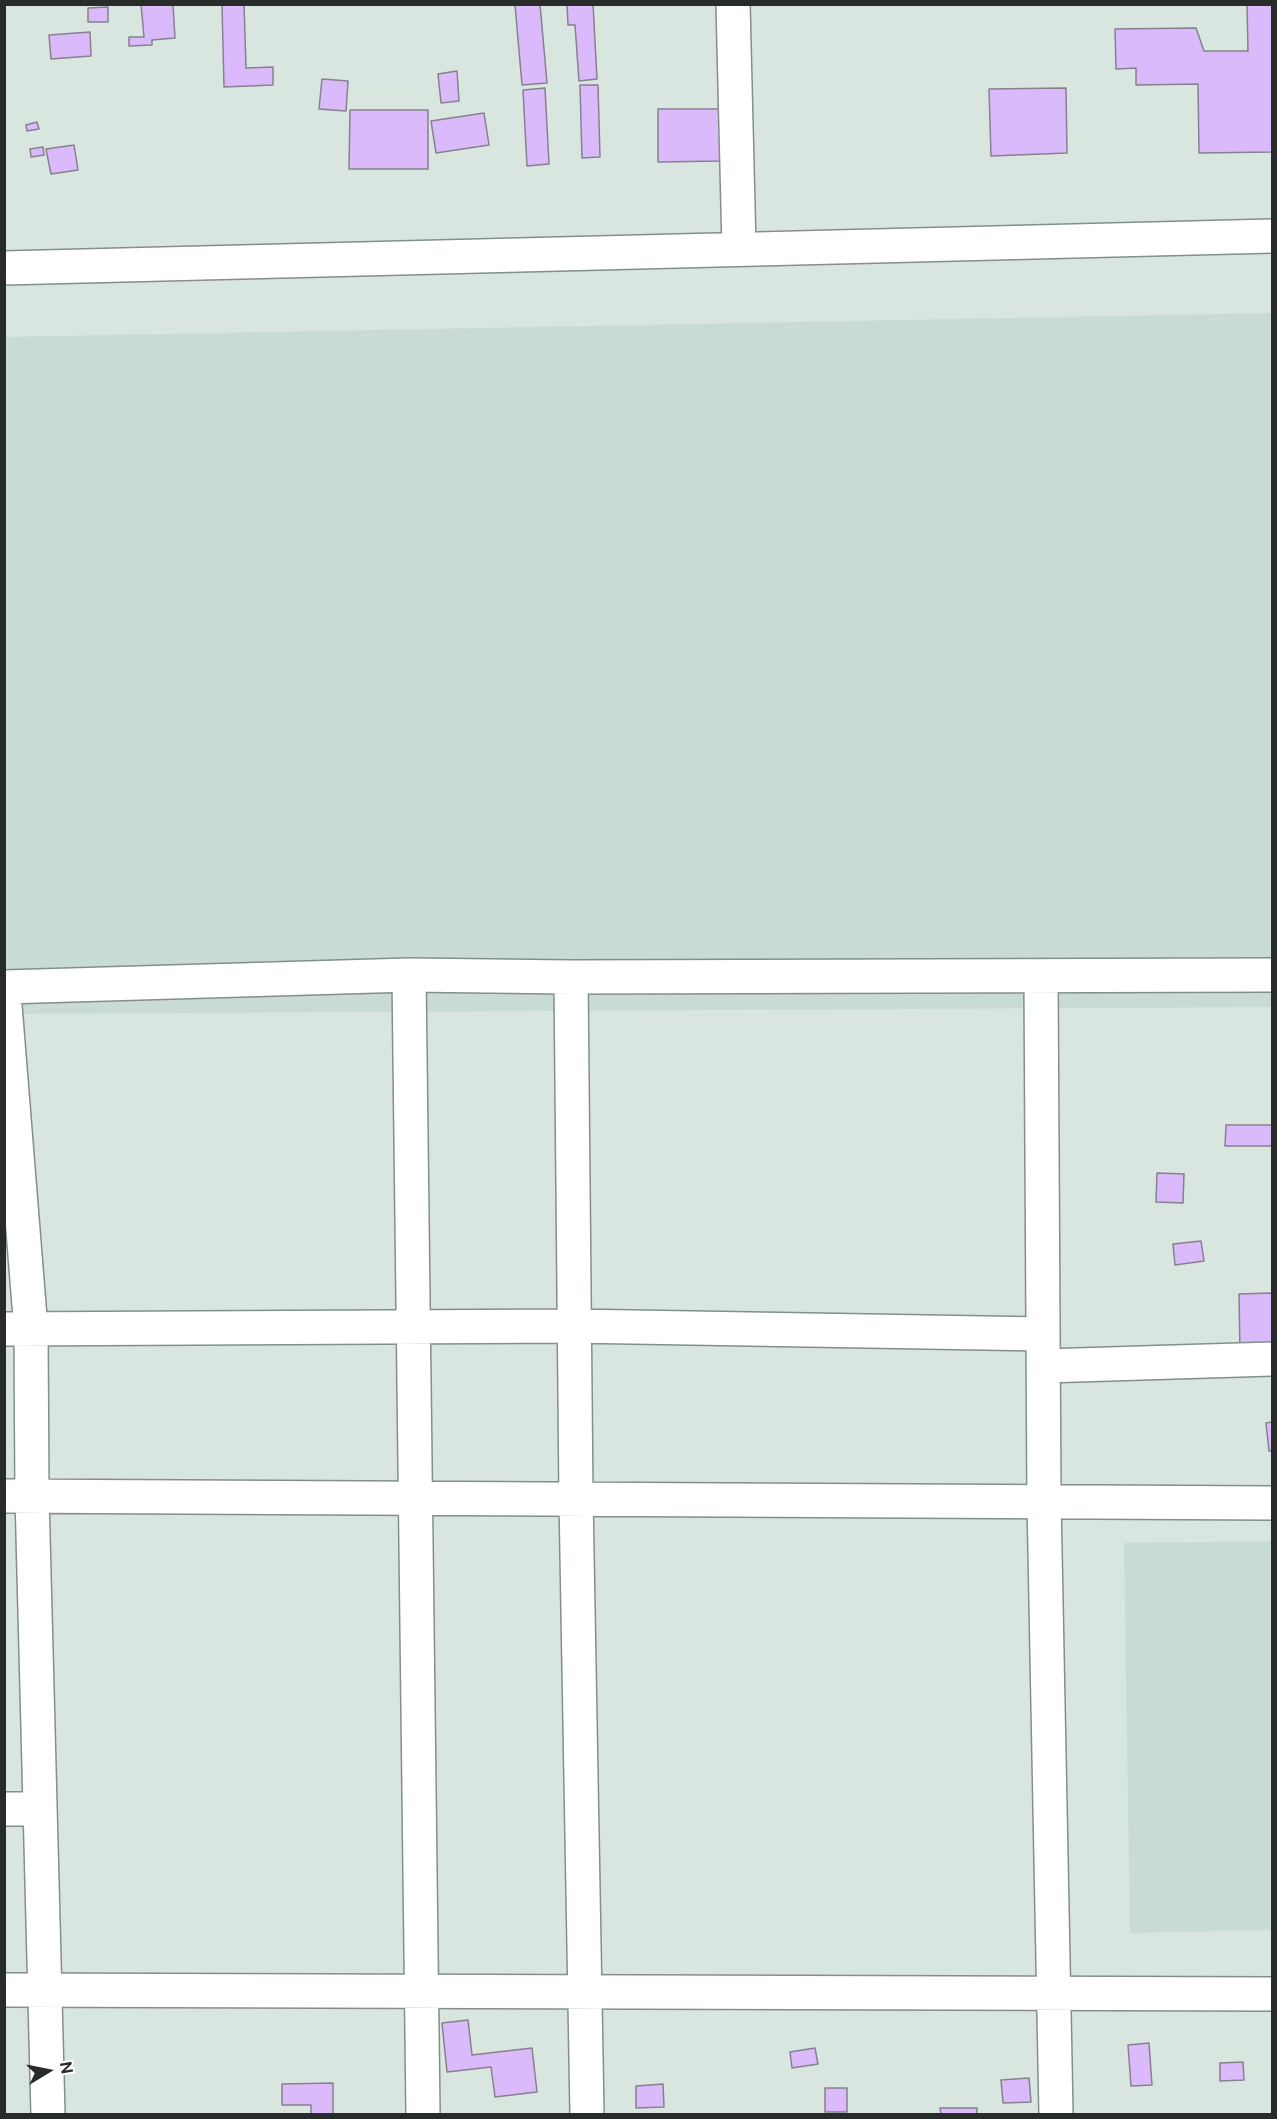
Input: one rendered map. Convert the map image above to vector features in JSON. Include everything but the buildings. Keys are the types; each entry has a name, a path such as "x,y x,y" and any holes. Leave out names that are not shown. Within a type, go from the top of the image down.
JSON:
{"street":[{"path":"733,4 739,248"},
{"path":"4,268 1272,236"},
{"path":"409,975 413,1498 423,2115"},
{"path":"4,987 409,975 571,977 1272,975"},
{"path":"571,977 576,1498 587,2115"},
{"path":"1041,977 1044,1500 1056,2115"},
{"path":"4,993 18,1329 18,1496 39,1809 48,2115"},
{"path":"18,1329 574,1326 1043,1334"},
{"path":"1044,1366 1272,1359"},
{"path":"18,1496 1272,1503"},
{"path":"4,1809 39,1809"},
{"path":"4,1990 1053,1991 1272,1994"}],"shaded area":[{"path":"1272,313 1272,1007 5,1014 4,337"},
{"path":"1272,1541 1272,1930 1130,1933 1124,1543"}]}
